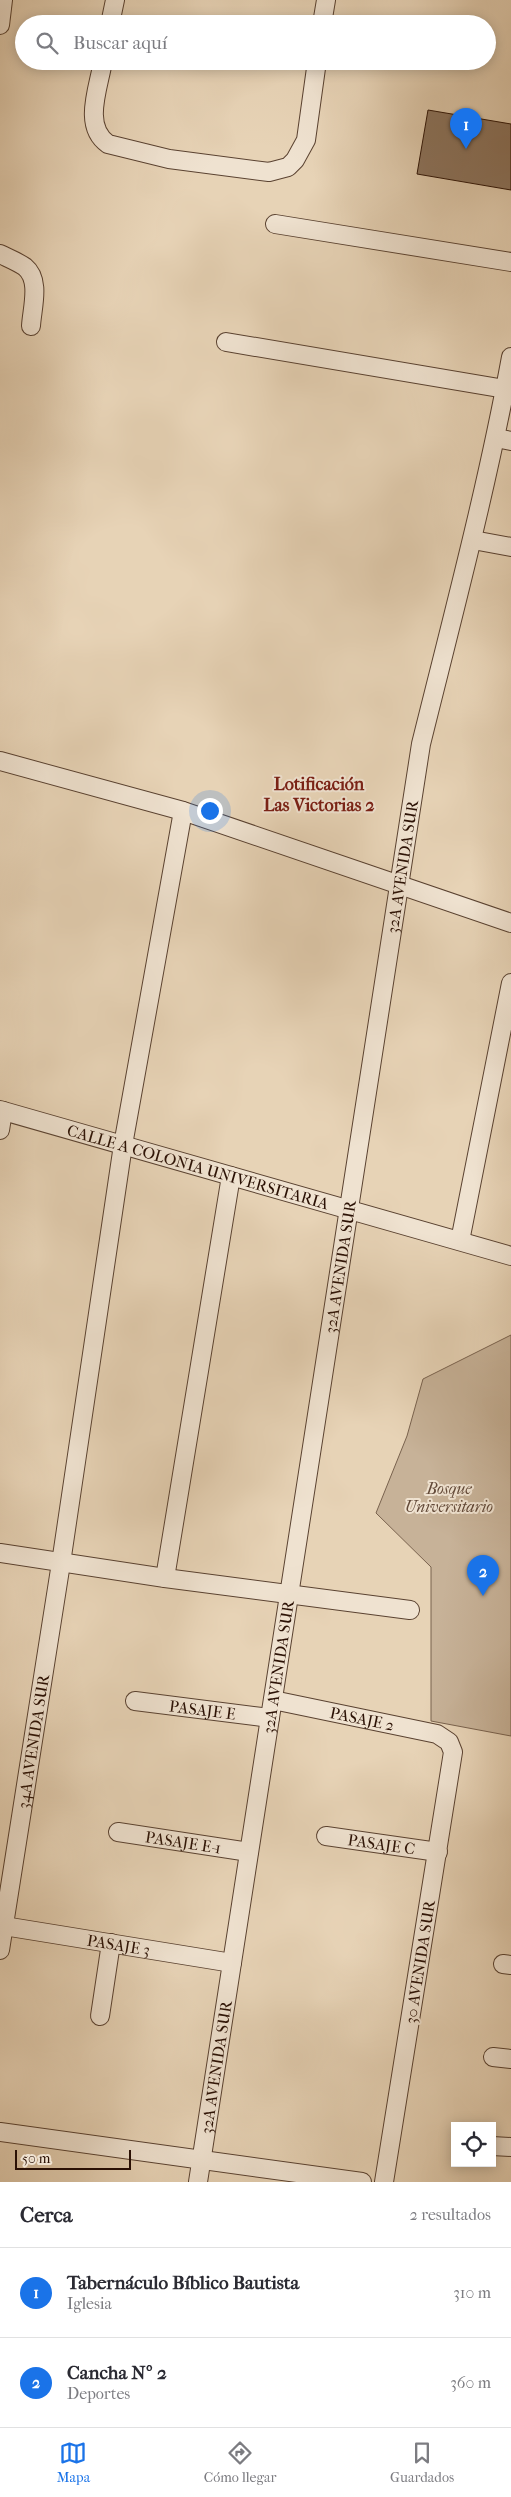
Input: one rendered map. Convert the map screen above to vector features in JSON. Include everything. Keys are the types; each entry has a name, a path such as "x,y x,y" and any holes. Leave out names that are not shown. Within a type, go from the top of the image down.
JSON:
{"street":[{"path":"0,24 4,0"},
{"path":"112,15 114,0"},
{"path":"324,15 326,0"},
{"path":"101,70 93,113 95,127 100,138 108,144 169,159 269,172 288,167 295,160 306,140 316,70"},
{"path":"276,224 511,262"},
{"path":"0,254 25,267 32,275 34,284 31,326"},
{"path":"226,342 505,389"},
{"name":"32A AVENIDA SUR","path":"198,2182 421,744 473,540 504,440 505,389 511,357"},
{"path":"473,540 511,547"},
{"path":"0,761 183,811 511,923"},
{"name":"34A AVENIDA SUR","path":"0,1948 62,1562 123,1145 183,811"},
{"path":"460,1241 511,983"},
{"path":"0,1130 1,1110"},
{"name":"CALLE A COLONIA UNIVERSITARIA","path":"1,1110 511,1256"},
{"path":"165,1578 231,1176"},
{"path":"0,1553 165,1578 410,1610"},
{"name":"PASAJE 2","path":"273,1700 425,1730 437,1734 449,1742"},
{"name":"PASAJE E","path":"135,1701 270,1718"},
{"name":"30 AVENIDA SUR","path":"384,2182 453,1761 453,1752 449,1742"},
{"name":"PASAJE E-1","path":"118,1832 249,1852"},
{"name":"PASAJE C","path":"326,1836 438,1852"},
{"name":"PASAJE 3","path":"4,1926 232,1963"},
{"path":"100,2016 112,1944"},
{"path":"493,2057 511,2059"},
{"path":"0,2132 362,2182"},
{"path":"496,2146 511,2147"}],"green space":[{"name":"Bosque Universitario","path":"511,1335 511,1736 431,1721 431,1567 376,1513 407,1436 423,1379"}],"building":[{"path":"428,110 511,124 511,190 417,174"}],"place":[{"name":"Tabernáculo Bíblico Bautista","path":"466,149"},
{"name":"Cancha Nº 2","path":"483,1596"}],"district":[{"name":"Lotificación Las Victorias 2","path":"319,794"}]}
